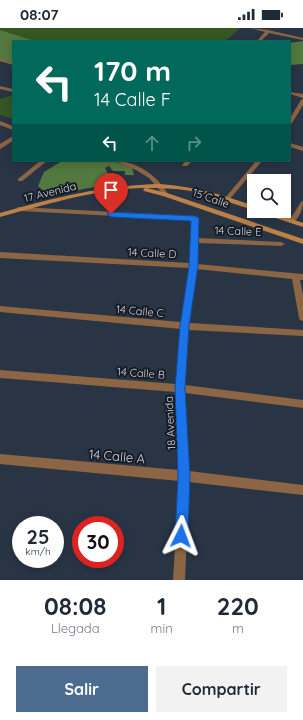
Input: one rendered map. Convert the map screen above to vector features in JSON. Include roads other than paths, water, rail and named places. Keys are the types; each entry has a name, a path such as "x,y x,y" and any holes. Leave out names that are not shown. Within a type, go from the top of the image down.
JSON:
{"street":[{"path":"252,28 303,39"},
{"path":"260,40 268,31"},
{"path":"0,60 12,63"},
{"path":"0,87 12,91"},
{"path":"291,93 303,96"},
{"path":"291,120 303,101"},
{"path":"0,123 12,128"},
{"path":"0,147 12,139"},
{"path":"291,145 303,149"},
{"path":"20,180 43,162"},
{"path":"123,162 144,171 162,186 165,194"},
{"path":"227,199 258,162"},
{"name":"15 Calle","path":"162,186 211,193 247,206"},
{"name":"17 Avenida","path":"0,215 92,191 129,187 162,186"},
{"name":"17 Avenida","path":"129,187 165,194"},
{"name":"15 Calle","path":"165,194 303,242"},
{"path":"292,221 303,203"},
{"name":"18 Avenida","path":"20,209 195,218 193,266 184,326 180,388 184,476 179,580"},
{"path":"283,218 303,225"},
{"name":"14 Calle E","path":"194,240 282,244"},
{"name":"14 Calle D","path":"0,256 193,266 300,277"},
{"path":"300,277 303,318"},
{"name":"14 Calle C","path":"0,309 184,326 303,333"},
{"name":"14 Calle B","path":"0,374 180,388 303,404"},
{"name":"14 Calle A","path":"0,459 184,476 303,490"}]}
